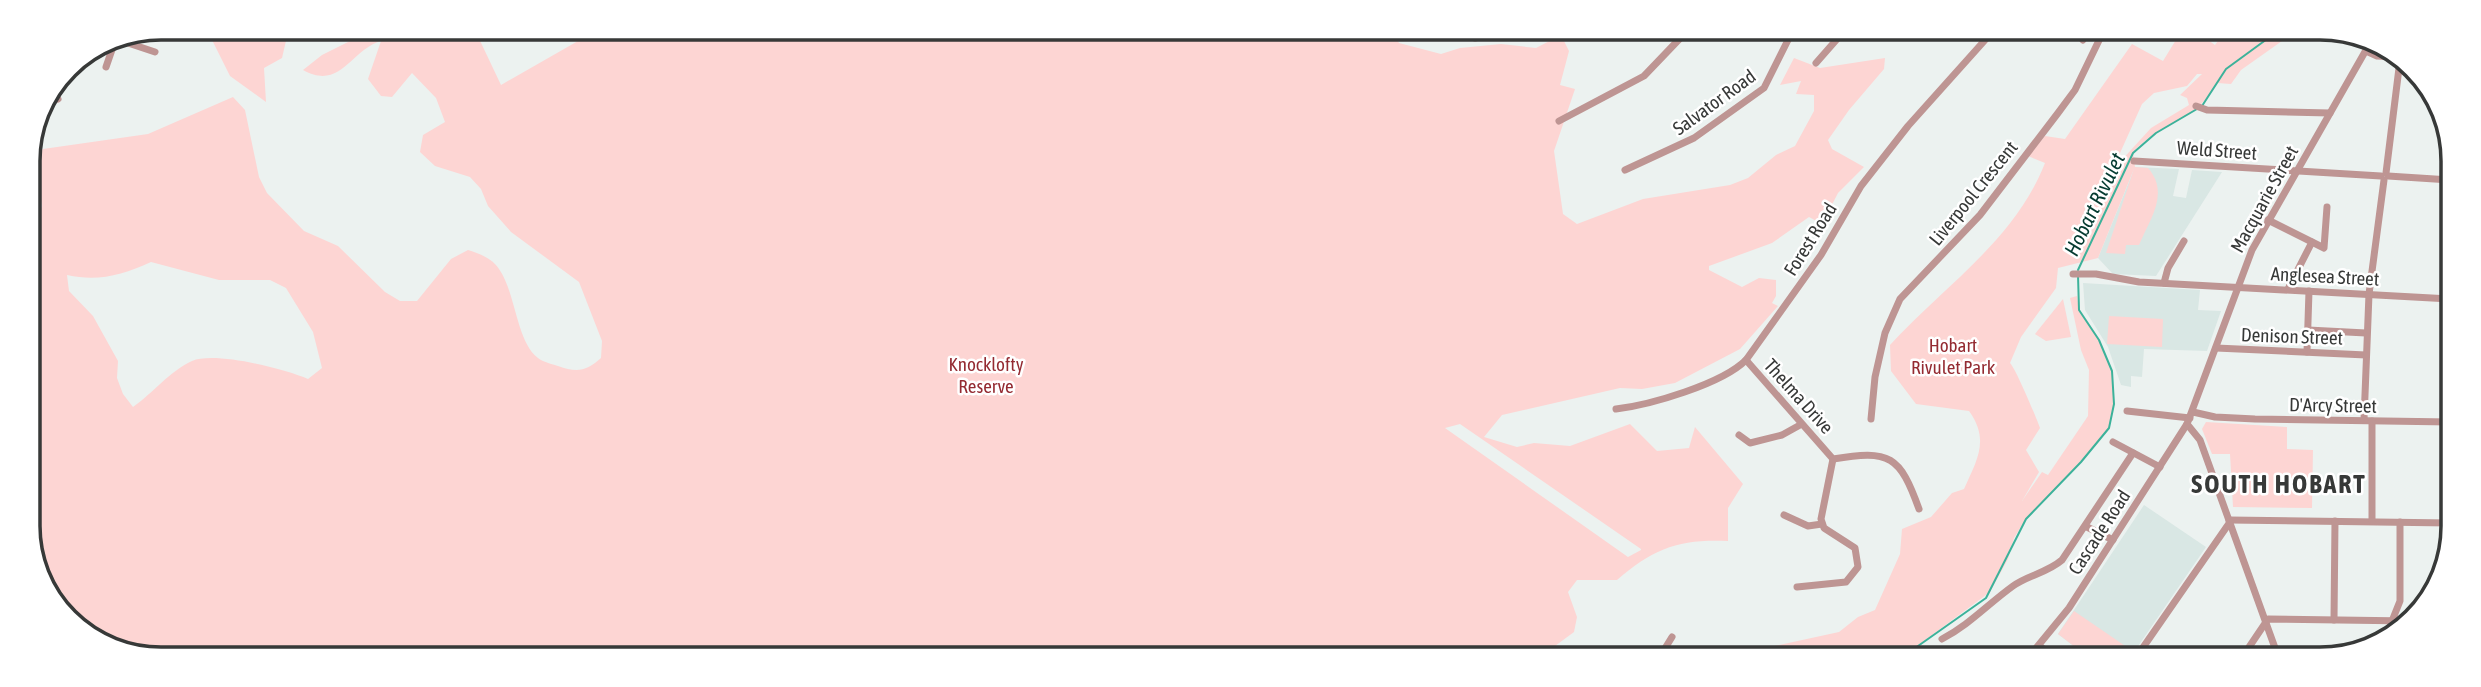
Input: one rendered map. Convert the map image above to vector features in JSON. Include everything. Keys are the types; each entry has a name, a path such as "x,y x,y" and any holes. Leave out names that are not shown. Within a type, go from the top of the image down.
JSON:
{"street":[{"path":"1559,121 1644,76 1678,40"},
{"name":"Salvator Road","path":"1625,170 1694,138 1765,88 1788,40"},
{"path":"1816,63 1836,40"},
{"name":"Forest Road","path":"1616,409 1658,400 1725,375 1746,360 1784,310 1867,178 1908,126 1985,40"},
{"name":"Liverpool Crescent","path":"1871,419 1875,377 1885,334 1900,299 1967,230 2076,90 2099,40"},
{"path":"133,44 155,52"},
{"name":"Macquarie Street","path":"2195,420 2238,286 2268,220 2367,49"},
{"path":"106,67 111,51"},
{"path":"2372,521 2366,355 2368,295 2399,70"},
{"path":"2196,106 2204,109 2330,113"},
{"name":"Weld Street","path":"2134,161 2441,179"},
{"path":"2268,220 2324,248 2327,207"},
{"path":"2164,283 2168,268 2184,241"},
{"path":"2288,289 2312,242"},
{"name":"Anglesea Street","path":"2073,274 2164,283 2441,299"},
{"path":"2307,352 2309,290"},
{"path":"2308,330 2367,333"},
{"name":"Denison Street","path":"2216,348 2366,355"},
{"name":"Thelma Drive","path":"1746,360 1760,373 1800,425 1833,459 1875,454 1892,460 1905,472 1919,509"},
{"name":"D'Arcy Street","path":"2127,411 2195,420 2215,417 2441,422"},
{"path":"2195,420 2275,646"},
{"name":"Cascade Road","path":"2039,646 2160,467 2195,420"},
{"path":"1739,435 1750,443 1782,435 1800,425"},
{"path":"2113,442 2160,467"},
{"path":"1942,639 1977,618 2015,585 2053,568 2087,527 2133,453"},
{"path":"1822,524 1833,459"},
{"path":"1784,515 1808,526 1822,524 1854,548 1858,567 1846,583 1797,587"},
{"path":"2229,521 2441,523"},
{"path":"2144,646 2229,521"},
{"path":"2334,620 2335,521"},
{"path":"2266,621 2392,621 2400,601 2400,522"},
{"path":"2087,527 2113,540"},
{"path":"2250,646 2266,621"},
{"path":"1666,646 1672,637"}],"shaded area":[{"path":"2135,167 2179,169 2173,196 2186,198 2192,170 2222,172 2156,276 2113,274 2098,258"},
{"path":"2083,283 2200,290 2198,310 2221,311 2207,351 2144,349 2142,377 2131,376 2131,387 2121,385 2108,347 2085,310"},
{"path":"2144,505 2206,547 2138,646 2074,646 2058,634"}],"green space":[{"path":"212,40 286,40 282,58 264,68 266,102 230,76"},
{"name":"Knocklofty Reserve","path":"352,40 480,40 501,85 580,40 1397,40 1399,43 1441,54 1460,48 1501,44 1536,48 1551,40 1564,40 1569,51 1560,85 1575,89 1554,151 1563,214 1577,224 1643,199 1730,185 1748,178 1776,155 1795,146 1814,111 1814,95 1796,94 1801,81 1780,85 1794,58 1820,68 1885,58 1884,69 1828,140 1832,149 1864,167 1838,193 1822,224 1809,217 1772,243 1709,266 1709,270 1742,287 1759,278 1776,280 1776,296 1772,303 1778,306 1740,349 1675,383 1642,389 1620,388 1502,415 1484,437 1517,447 1534,443 1570,446 1630,424 1657,451 1689,448 1695,427 1743,484 1728,508 1728,541 1695,542 1668,548 1643,560 1617,580 1577,580 1568,592 1577,617 1574,632 1555,646 162,647 123,640 94,626 65,599 49,572 43,549 40,525 43,149 148,134 233,97 245,110 259,177 267,193 304,231 338,246 385,292 400,301 417,301 451,259 468,250 489,259 499,269 505,279 520,329 538,358 576,370 591,366 601,358 602,341 579,282 511,232 488,206 481,189 470,177 435,166 420,152 423,135 445,122 436,98 412,73 392,97 381,96 368,79 381,41 361,52 345,67 327,76 303,70 322,55","holes":["151,262 219,280 270,280 286,288 313,332 322,368 308,379 250,362 203,358 176,370 133,407 123,394 117,378 118,361 93,316 69,291 67,275 89,278 110,276","1460,424 1641,549 1628,557 1445,428"]},
{"name":"Hobart Rivulet Park","path":"2176,40 2208,40 2215,45 2219,40 2283,40 2241,70 2231,84 2217,83 2200,105 2155,134 2133,152 2135,167 2148,168 2154,177 2158,196 2139,245 2126,245 2125,254 2106,253 2134,169 2098,258 2058,268 2056,288 2021,337 2010,363 2040,428 2026,450 2039,472 2022,501 2042,472 2048,475 2088,416 2089,370 2081,350 2070,298 2077,296 2079,310 2099,340 2112,371 2114,404 2109,428 2081,462 2026,519 2014,538 2008,559 1990,592 1917,646 1774,646 1839,632 1858,617 1875,610 1900,554 1902,529 1931,517 1952,493 1964,489 1979,450 1979,431 1975,421 1969,411 1916,404 1891,371 1890,345 1976,261 2016,216 2045,163 2028,156 2045,136 2065,139 2132,44 2163,61","holes":["2197,74 2202,74 2180,95 2187,98 2189,105 2151,128 2120,162 2116,162 2142,104 2154,93 2187,86"]},
{"path":"2063,299 2071,337 2046,341 2035,334"},
{"path":"2109,316 2163,319 2162,347 2107,344"},
{"path":"2206,422 2287,427 2287,449 2313,450 2312,508 2233,507 2230,454 2212,454 2202,429"},
{"path":"2074,611 2125,646 2074,646 2058,634"}],"waterway":[{"name":"Hobart Rivulet","path":"2202,106 2226,69 2266,40"},
{"name":"Hobart Rivulet","path":"2078,270 2133,153 2156,133 2197,109"},
{"name":"Hobart Rivulet","path":"1918,646 1986,598 2026,519 2081,462 2109,428 2114,404 2112,371 2099,340 2079,310 2078,275"}],"district":[{"name":"SOUTH HOBART","path":"2279,484"}]}
